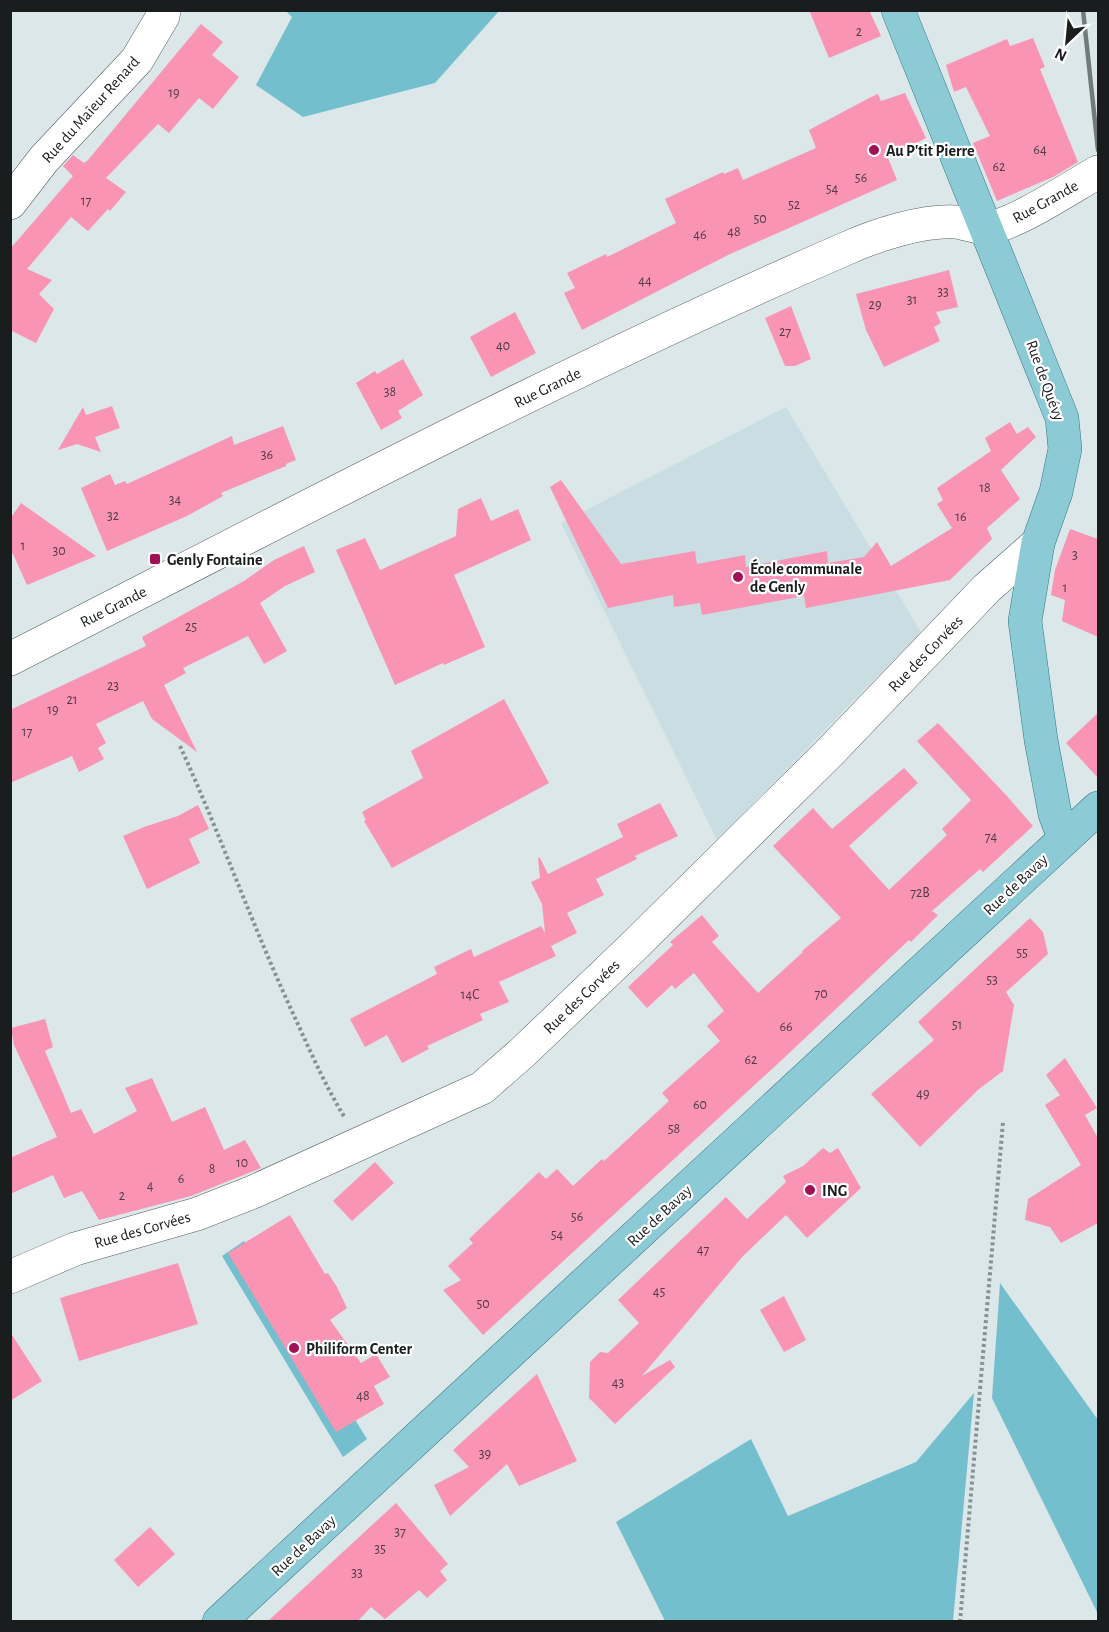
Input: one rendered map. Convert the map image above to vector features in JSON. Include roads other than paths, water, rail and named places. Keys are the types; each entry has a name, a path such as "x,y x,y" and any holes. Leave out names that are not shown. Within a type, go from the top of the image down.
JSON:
{"main road":[{"name":"Rue de Quévy","path":"898,10 1062,418 1065,449 1056,492 1038,543 1025,621 1041,740 1055,814 1064,838"},
{"name":"Rue de Bavay","path":"219,1622 1098,807"}],"street":[{"name":"Rue du Maïeur Renard","path":"10,203 44,159 137,60 163,16 164,10"},
{"name":"Rue Grande","path":"10,659 567,377 849,247 914,226 955,222 986,228 1011,221 1098,172"},
{"name":"Rue des Corvées","path":"10,1277 75,1249 197,1214 253,1192 482,1088 635,945 822,760 987,588 1038,543"}],"railway":[{"path":"1083,10 1098,150"}],"place":[{"name":"Au P'tit Pierre","path":"874,150"},
{"name":"Genly Fontaine","path":"155,559"},
{"name":"École communale de Genly","path":"738,577"},
{"name":"ING","path":"810,1190"},
{"name":"Philiform Center","path":"294,1348"}]}
